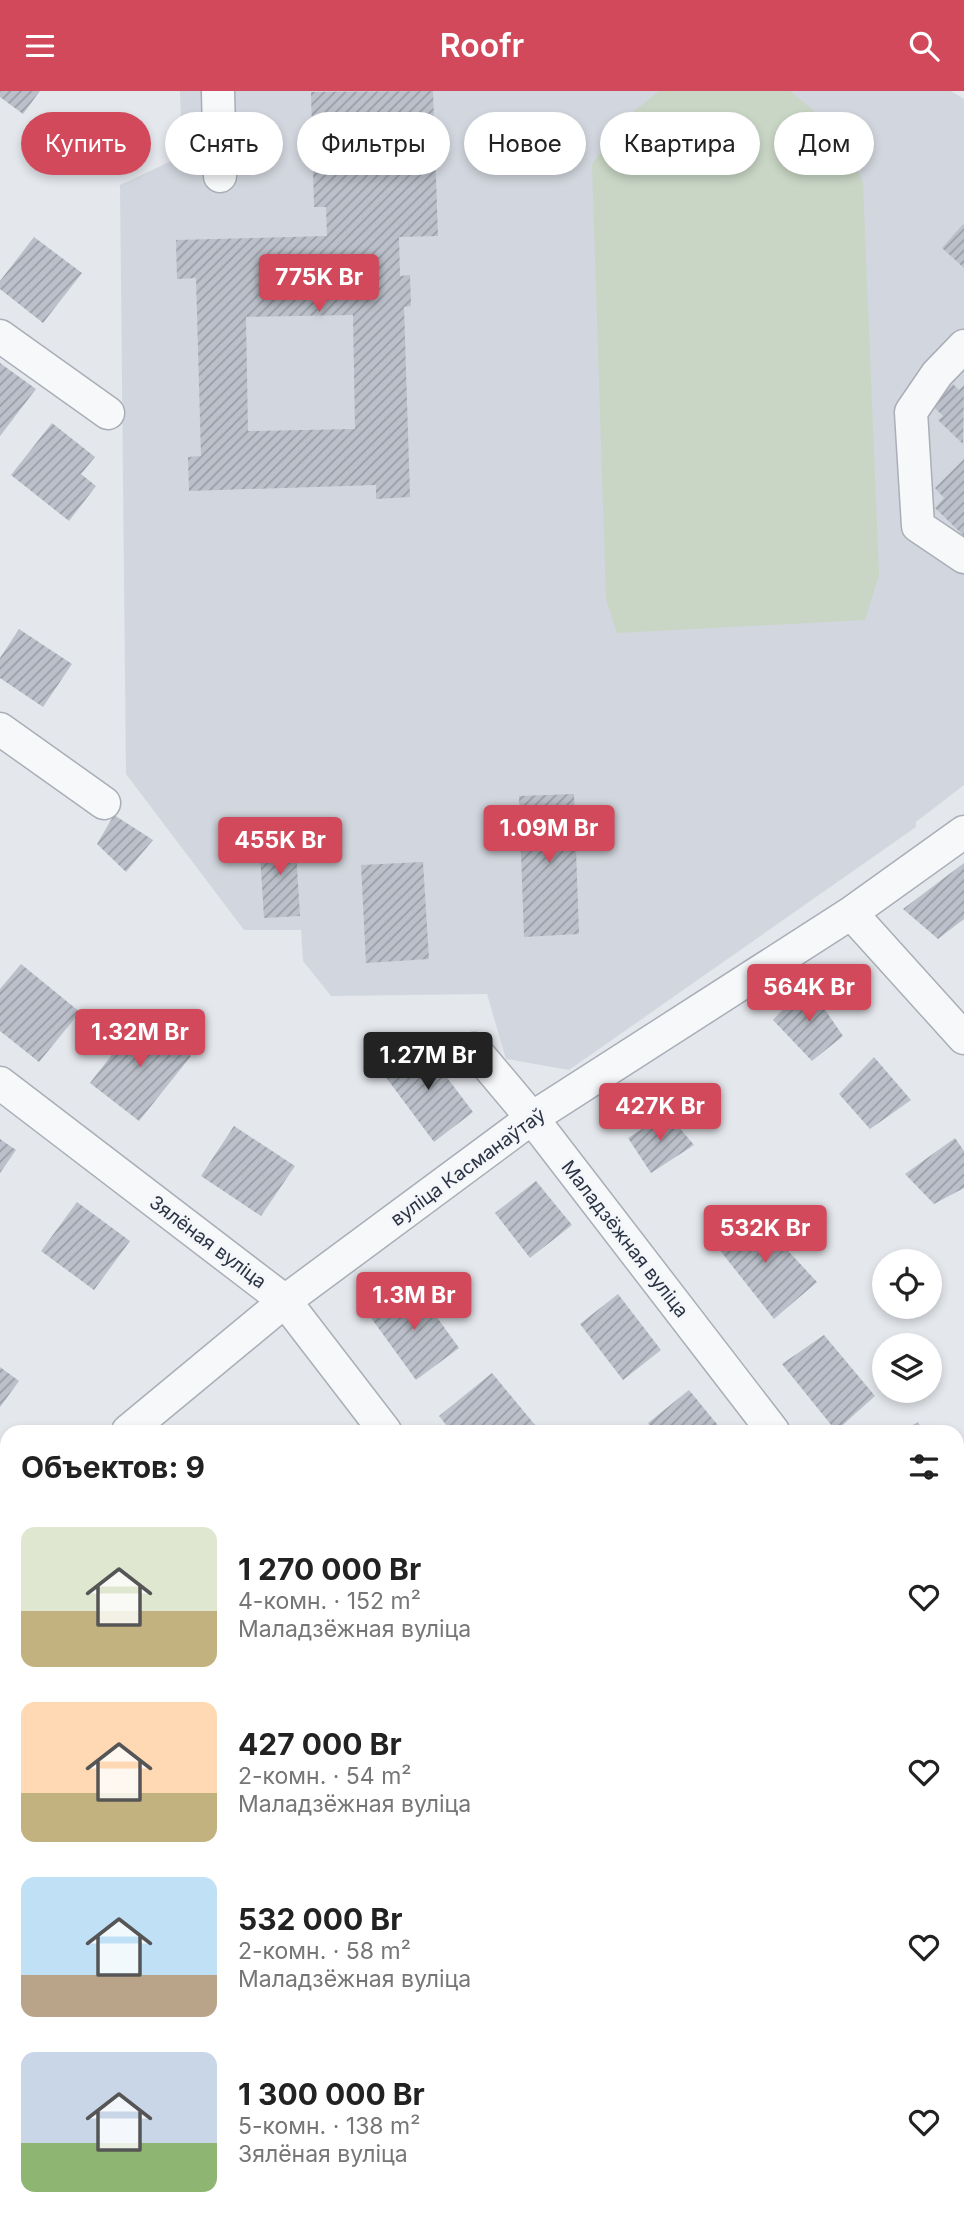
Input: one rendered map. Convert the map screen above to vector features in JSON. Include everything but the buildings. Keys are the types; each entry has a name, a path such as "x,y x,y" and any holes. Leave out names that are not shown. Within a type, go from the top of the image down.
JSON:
{"street":[{"path":"218,91 220,176"},
{"path":"0,337 108,413"},
{"path":"964,346 937,374 911,412 918,526 964,557"},
{"path":"0,729 104,803"},
{"name":"вуліца Касманаўтаў","path":"135,1425 285,1301 532,1118 851,913 964,832"},
{"path":"851,913 964,1038"},
{"name":"Маладзёжная вуліца","path":"474,1049 532,1118 768,1425"},
{"name":"Зялёная вуліца","path":"0,1083 285,1301 380,1425"}],"shaded area":[{"path":"180,91 951,91 964,99 964,785 916,822 916,827 569,1070 506,1059 487,994 331,996 303,961 301,930 244,930 126,774 120,185 141,175 151,175 151,170 165,164 165,175 283,175 283,112 181,112"}],"green space":[{"path":"659,91 790,91 815,112 774,112 774,175 860,175 863,183 879,575 865,620 617,633 606,599 592,164 600,153 600,175 760,175 760,112 633,112"}]}
